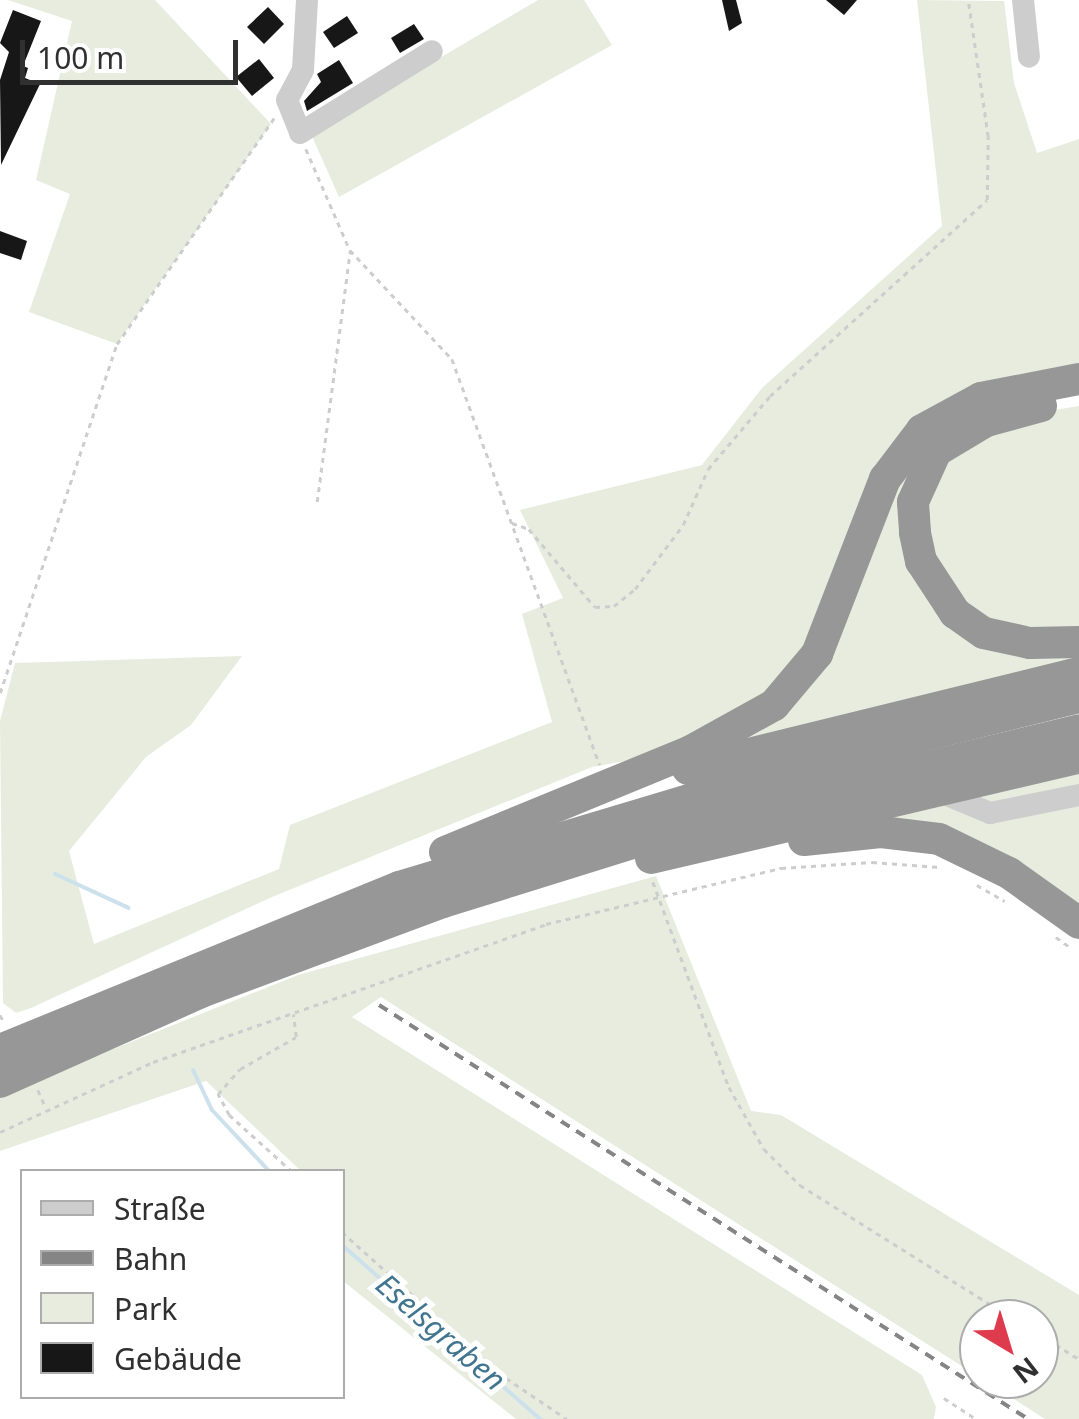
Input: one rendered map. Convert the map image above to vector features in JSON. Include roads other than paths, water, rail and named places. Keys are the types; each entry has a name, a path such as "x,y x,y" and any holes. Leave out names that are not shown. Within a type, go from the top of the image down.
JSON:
{"highway":[{"path":"195,980 307,906 558,806 738,728 798,683 831,626 884,479 922,430 981,398 1079,380"},
{"path":"1079,400 1026,409 960,434 936,451 914,502 921,561 954,613 984,633 1030,643 1079,642"},
{"path":"558,806 854,724 1079,672"},
{"path":"0,1082 195,980 400,887 594,825 1079,698"},
{"path":"195,980 682,828 1079,730"},
{"path":"1,1028 653,868 935,790 1079,758"},
{"path":"653,868 915,833 986,859 1075,936"}],"street":[{"path":"307,0 303,70 287,100 300,134 432,51"},
{"path":"1024,0 1028,57"},
{"path":"935,790 990,813 1079,794"}],"waterway":[{"name":"Eselsgraben","path":"55,874 129,908"},
{"name":"Eselsgraben","path":"193,1070 212,1110 267,1169"},
{"name":"Eselsgraben","path":"345,1248 540,1419"}],"railway":[{"path":"379,1005 1028,1419"}]}
